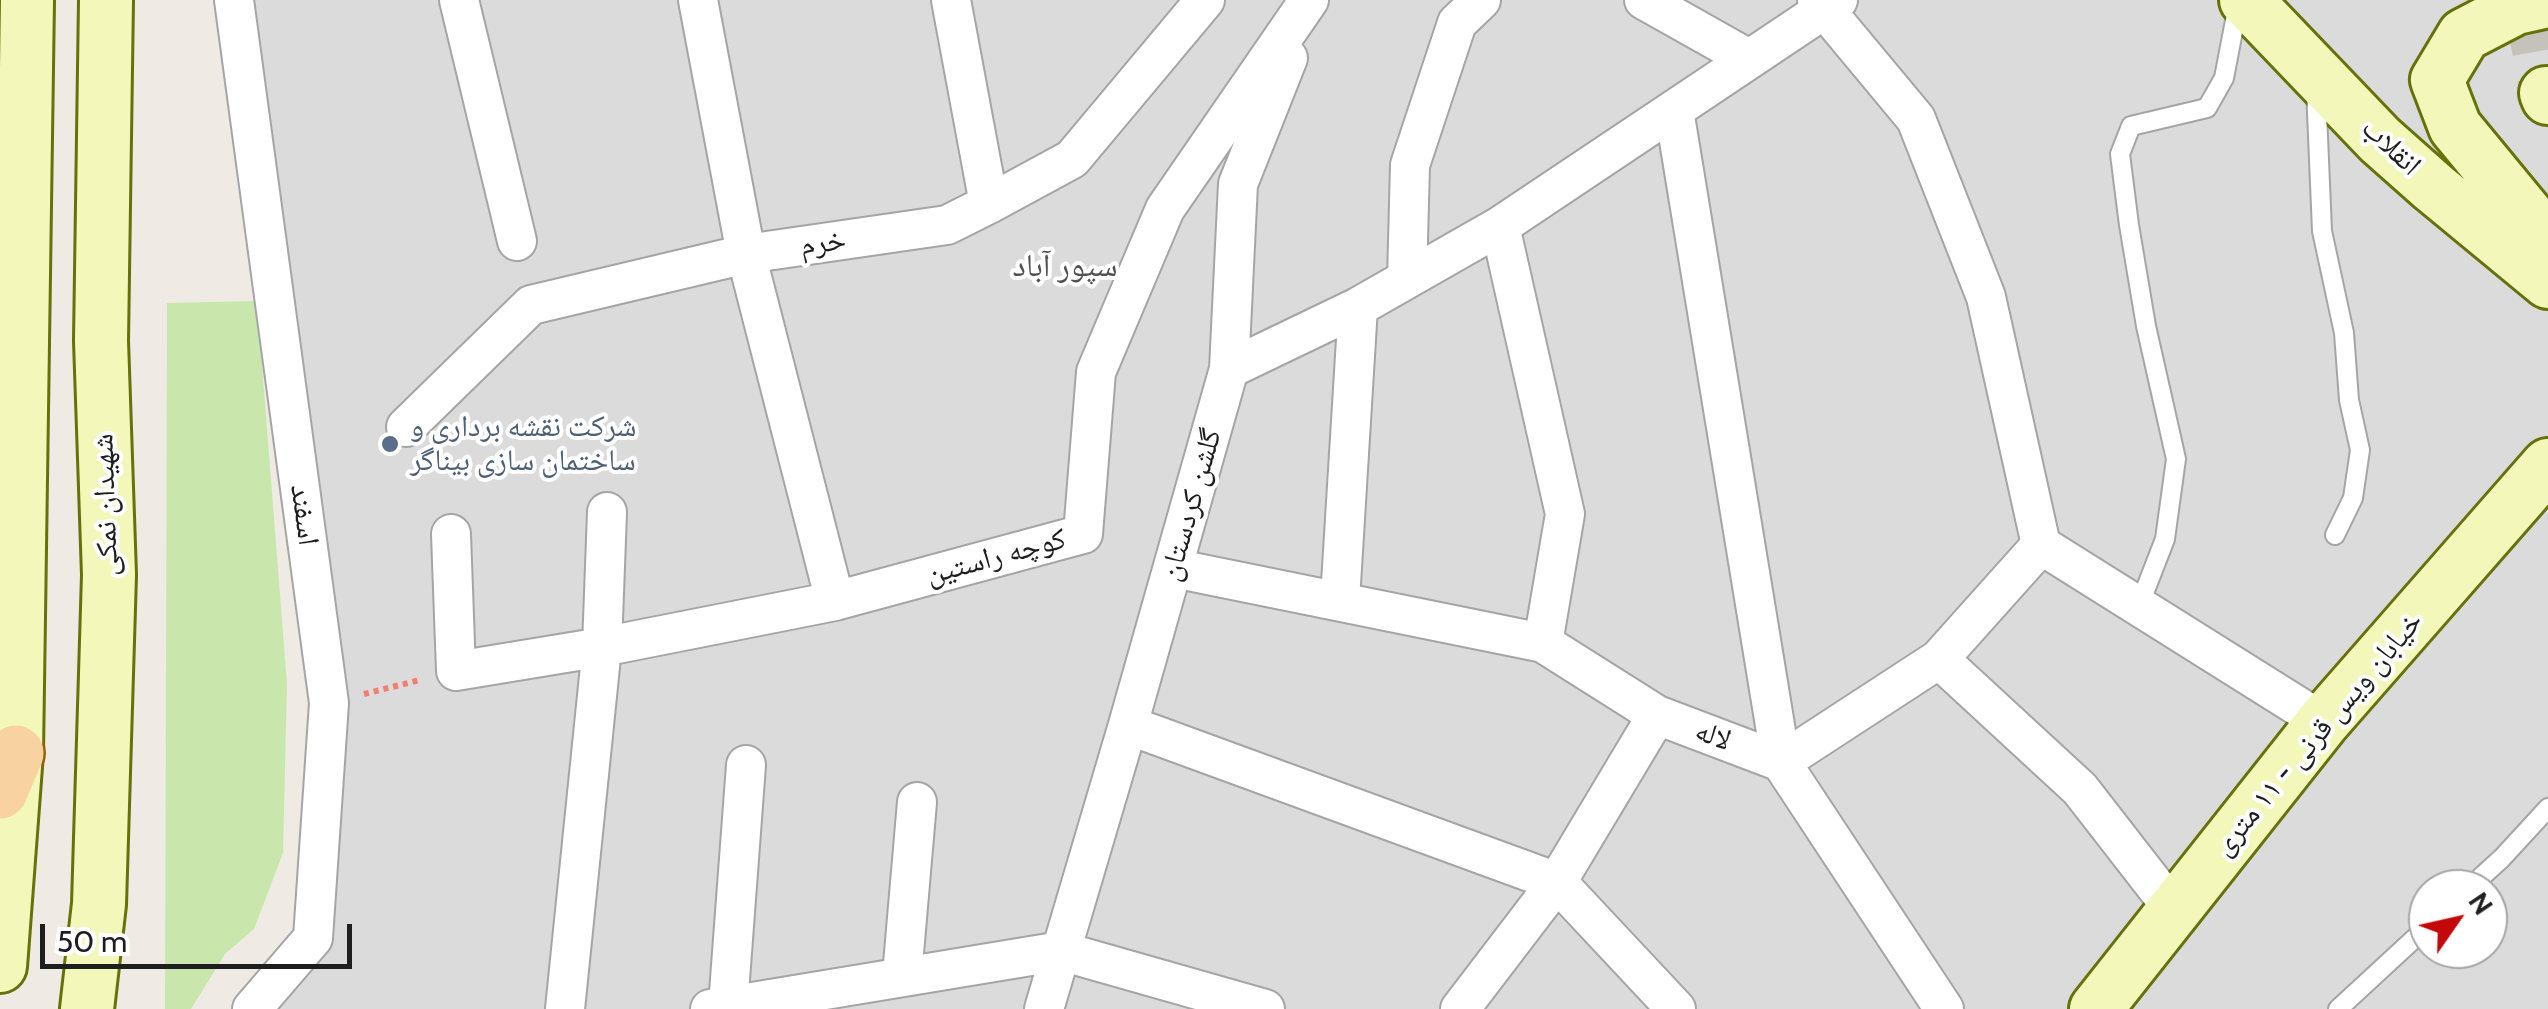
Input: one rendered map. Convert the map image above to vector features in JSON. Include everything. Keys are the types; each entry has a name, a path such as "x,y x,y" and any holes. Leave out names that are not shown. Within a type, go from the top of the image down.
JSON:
{"main road":[{"path":"0,966 27,0"},
{"name":"شهیدان نمکی","path":"87,1009 99,904 109,576 101,340 106,0"},
{"name":"انقلاب","path":"2243,0 2380,140 2548,282"},
{"path":"2548,1 2516,8 2464,35 2437,80 2455,127 2548,240"},
{"name":"خیابان ویس قرنی - ۱۱ متری","path":"2096,1009 2322,722 2548,465"}],"street":[{"name":"اسفند","path":"234,0 329,703 312,938 252,1009"},
{"path":"459,0 517,241"},
{"path":"698,0 746,254 836,601"},
{"path":"951,0 988,204"},
{"name":"گلشن کردستان","path":"1044,1009 1230,369 1238,184 1310,0"},
{"name":"کوچه راستین","path":"456,671 836,601 1083,534 1096,372 1166,209 1310,0"},
{"path":"1407,279 1410,164 1457,23 1482,0"},
{"path":"1644,0 1749,59"},
{"name":"خرم","path":"406,427 531,304 746,254 947,225 988,204 1072,159 1202,1"},
{"path":"1230,369 1358,307 1500,226 1826,3 1916,120 1986,297 2041,545 2322,722"},
{"path":"1674,110 1781,762 1944,1009"},
{"path":"1500,226 1565,514 1543,642"},
{"path":"1340,600 1358,307"},
{"path":"565,1009 602,646 607,512"},
{"path":"452,534 456,671"},
{"path":"1781,762 1939,659 2041,545"},
{"path":"1173,568 1543,642 1657,715"},
{"path":"1939,659 2080,789 2174,910"},
{"name":"لاله","path":"1460,1009 1557,882 1657,715 1781,762"},
{"path":"1128,725 1557,882 1676,1009"},
{"path":"746,765 719,1007 774,1004 902,976 1061,951 1264,1009"},
{"path":"902,976 917,802"}],"lane":[{"path":"2138,606 2165,539 2176,459 2146,326 2120,154 2132,126 2207,108 2224,78 2243,0"},
{"path":"2315,72 2322,230 2344,333 2349,400 2360,450 2353,498 2335,535"},
{"path":"2490,869 2548,808"},
{"path":"2338,1009 2408,944"}],"path":[{"path":"329,703 456,671"}],"shaded area":[{"path":"224,0 2548,0 2548,1009 269,1009 326,874 286,475"}],"green space":[{"path":"257,301 287,684 283,853 254,929 225,954 191,1009 165,1009 167,303"}],"tunnel":[{"path":"2529,0 2546,93"}],"place":[{"name":"شرکت نقشه برداری و ساختمان سازی بیناگر","path":"390,444"}],"district":[{"name":"سپور آباد","path":"1065,267"}]}
